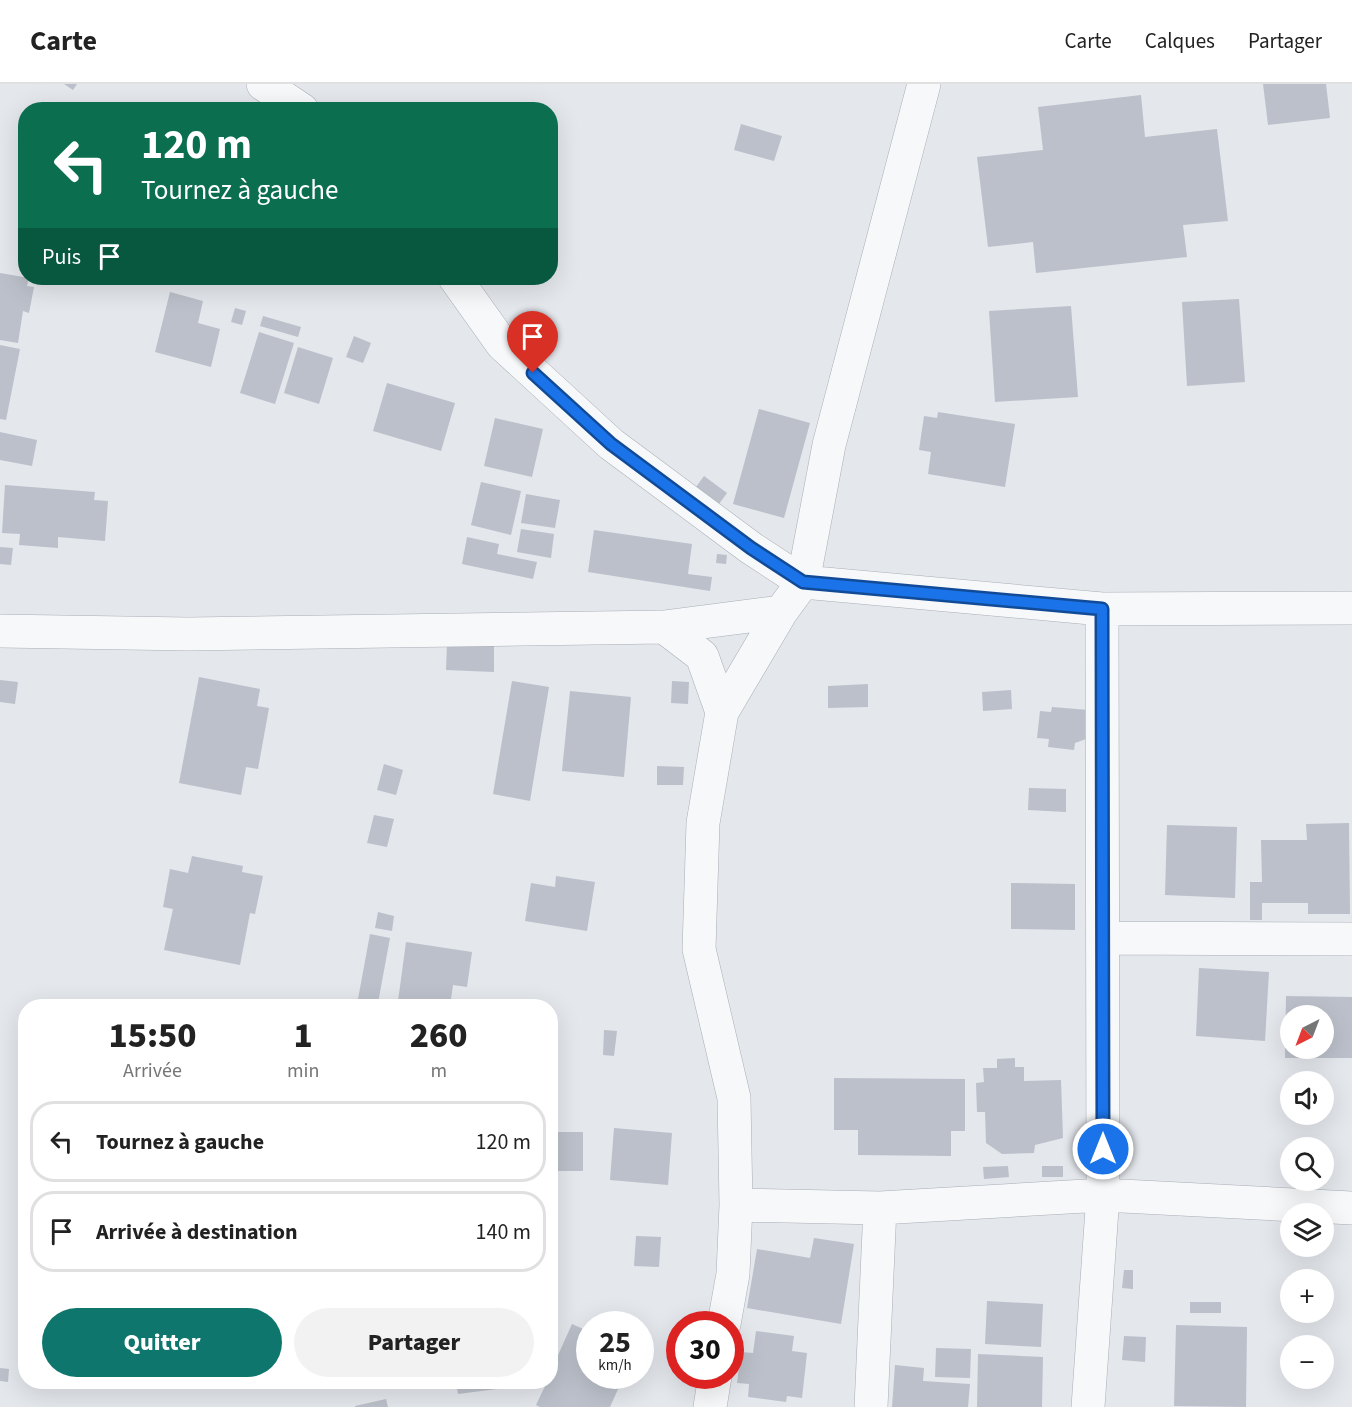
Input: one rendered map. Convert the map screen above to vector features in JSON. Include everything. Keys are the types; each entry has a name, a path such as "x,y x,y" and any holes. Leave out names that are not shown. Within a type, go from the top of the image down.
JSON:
{"street":[{"path":"263,84 290,102"},
{"path":"726,1311 733,1274 736,1205 734,1098 699,949 703,823 722,712 781,612 803,582 829,445 924,84"},
{"path":"459,285 502,344 611,444 751,548 803,582 1102,609 1352,608"},
{"path":"1088,1407 1103,1195 1102,609"},
{"path":"0,631 188,634 664,627 781,612"},
{"path":"664,627 702,656 722,712"},
{"path":"1103,938 1352,939"},
{"path":"736,1205 880,1208 1103,1195 1352,1208"},
{"path":"871,1407 880,1208"},
{"path":"710,1407 713,1389"}],"building":[{"path":"64,84 77,84 73,90"},
{"path":"1263,84 1326,84 1330,118 1268,125"},
{"path":"1141,95 1145,137 1217,129 1228,221 1183,225 1187,257 1036,273 1033,242 988,247 977,157 1043,150 1038,107"},
{"path":"741,124 782,136 774,161 734,150"},
{"path":"0,273 18,276 18,285 34,287 29,313 23,311 18,343 0,340"},
{"path":"170,292 203,301 198,323 220,329 211,367 155,352"},
{"path":"1239,299 1245,382 1187,386 1182,302"},
{"path":"1071,306 1078,397 995,402 989,311"},
{"path":"235,308 246,311 242,325 231,322"},
{"path":"263,316 301,327 298,337 260,326"},
{"path":"259,332 294,343 275,404 240,393"},
{"path":"354,336 371,343 363,363 346,357"},
{"path":"0,345 20,349 6,420 0,419"},
{"path":"298,347 333,358 319,404 284,393"},
{"path":"387,383 455,403 441,451 373,431"},
{"path":"759,409 810,423 784,518 733,504"},
{"path":"938,412 1015,424 1005,487 928,474 931,452 919,450 924,416 937,418"},
{"path":"495,418 543,429 532,477 484,466"},
{"path":"0,432 37,440 32,466 0,460"},
{"path":"704,476 727,493 719,504 696,487"},
{"path":"481,482 521,491 511,535 471,525"},
{"path":"5,485 95,492 94,500 108,501 105,541 58,537 58,548 19,545 20,534 2,533"},
{"path":"526,494 560,500 555,528 521,523"},
{"path":"521,529 554,534 551,558 517,552"},
{"path":"594,530 692,544 688,574 712,577 710,591 588,572"},
{"path":"467,537 499,544 497,554 537,562 533,579 462,564"},
{"path":"0,547 13,548 11,565 0,564"},
{"path":"717,554 727,555 726,564 716,563"},
{"path":"447,644 494,646 494,672 446,670"},
{"path":"199,677 260,689 257,706 269,708 258,769 246,767 241,795 179,783"},
{"path":"0,680 18,682 15,704 0,702"},
{"path":"512,681 549,687 530,801 493,794"},
{"path":"672,681 689,682 688,704 671,703"},
{"path":"868,684 868,707 828,708 828,686"},
{"path":"1011,690 1012,709 983,711 982,692"},
{"path":"570,691 631,697 624,777 562,771"},
{"path":"1052,707 1089,710 1086,739 1075,743 1074,750 1048,747 1049,739 1037,738 1040,711 1051,712"},
{"path":"384,764 403,770 396,795 377,790"},
{"path":"657,766 684,767 683,785 657,785"},
{"path":"1029,788 1066,789 1066,812 1028,810"},
{"path":"374,815 394,819 387,847 367,843"},
{"path":"1349,823 1350,914 1308,914 1308,903 1262,903 1262,920 1250,920 1250,882 1262,882 1261,840 1307,840 1306,824"},
{"path":"1167,825 1237,827 1235,898 1165,895"},
{"path":"192,856 243,866 242,872 263,876 255,914 250,913 240,965 164,950 173,909 163,907 170,869 188,873"},
{"path":"556,876 595,882 587,931 525,921 531,883 555,887"},
{"path":"1011,883 1075,884 1075,930 1011,929"},
{"path":"378,912 394,916 392,931 375,928"},
{"path":"370,934 390,938 379,999 358,999"},
{"path":"406,942 472,952 467,987 453,985 451,999 398,999"},
{"path":"1199,968 1269,972 1265,1041 1196,1036"},
{"path":"1286,996 1352,997 1352,1058 1334,1058 1334,1005 1286,1005"},
{"path":"604,1030 617,1031 614,1056 603,1055"},
{"path":"1015,1058 1015,1067 1024,1067 1024,1081 1061,1080 1063,1138 1035,1145 1034,1153 1002,1154 986,1143 985,1112 977,1112 976,1083 984,1082 983,1068 997,1068 997,1059"},
{"path":"834,1078 965,1079 965,1131 951,1131 951,1156 858,1155 858,1130 834,1130"},
{"path":"614,1128 672,1133 668,1185 610,1180"},
{"path":"558,1132 583,1132 583,1171 558,1171"},
{"path":"1008,1166 1009,1177 984,1179 983,1167"},
{"path":"1042,1166 1063,1166 1063,1177 1042,1177"},
{"path":"636,1236 661,1237 659,1267 634,1266"},
{"path":"814,1238 854,1244 841,1324 747,1308 757,1249 810,1258"},
{"path":"1124,1270 1133,1270 1133,1289 1122,1288"},
{"path":"987,1301 1043,1304 1041,1347 985,1344"},
{"path":"1190,1302 1221,1302 1221,1313 1190,1313"},
{"path":"572,1324 576,1326 576,1389 618,1389 610,1407 540,1407 536,1405 544,1389 558,1389 558,1355"},
{"path":"1176,1325 1247,1327 1246,1407 1174,1406"},
{"path":"756,1331 794,1336 792,1351 807,1353 802,1398 787,1396 786,1402 748,1397 749,1384 744,1384 744,1352 753,1353"},
{"path":"1124,1336 1146,1337 1145,1362 1122,1360"},
{"path":"936,1348 971,1349 970,1378 935,1377"},
{"path":"978,1354 1043,1357 1042,1407 977,1407"},
{"path":"895,1365 924,1368 923,1381 970,1384 968,1407 892,1407"},
{"path":"0,1368 9,1369 8,1382 0,1381"},
{"path":"457,1389 497,1389 458,1394"},
{"path":"386,1399 388,1407 355,1407 355,1406"}],"route":[{"path":"533,373 611,444 751,548 803,582 1102,609 1103,1149"}]}
